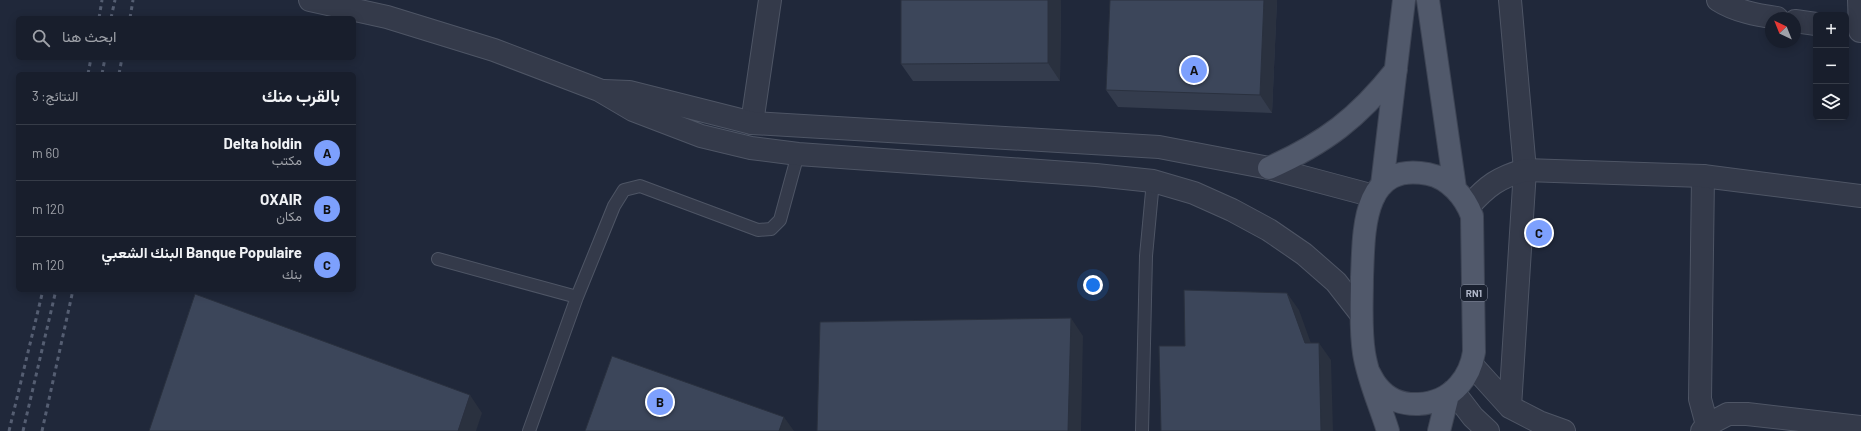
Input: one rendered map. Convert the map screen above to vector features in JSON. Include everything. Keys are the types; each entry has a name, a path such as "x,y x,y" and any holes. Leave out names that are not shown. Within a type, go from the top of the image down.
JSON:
{"main road":[{"name":"RN1","path":"1378,191 1396,70 1404,0"},
{"name":"RN1","path":"1428,0 1455,188"},
{"path":"1269,168 1299,155 1327,138 1376,95 1396,70"},
{"name":"RN1","path":"1368,371 1378,388 1393,399 1412,405 1431,403 1450,393 1458,387 1472,365 1474,352 1474,226 1469,206 1455,188 1432,174 1419,172 1406,173 1393,177 1378,191 1367,211 1364,231 1361,314 1364,352 1368,371 1388,431"},
{"name":"RN1","path":"1439,431 1450,393"}],"street":[{"path":"310,0 387,17 494,50 599,90 633,110 701,136 751,148 798,154 1096,175 1153,181 1200,196 1232,210 1269,230 1304,254 1336,282 1361,314"},
{"path":"752,122 770,0"},
{"path":"1510,0 1525,170 1510,407"},
{"path":"1718,0 1725,5 1755,15 1765,16"},
{"path":"1856,31 1859,0"},
{"path":"1801,22 1813,24"},
{"path":"599,90 629,92 752,122 1159,147 1378,191"},
{"path":"1469,206 1480,193 1506,175 1525,170 1703,176 1861,196"},
{"path":"1703,176 1700,399 1705,428 1728,414 1747,414 1861,427"},
{"path":"1472,365 1510,407 1539,422 1564,431"},
{"path":"1450,393 1473,418 1488,431"}],"lane":[{"path":"529,431 577,297 614,206 624,190 640,186 758,230 771,229 780,220 798,154"},
{"path":"1142,431 1146,256 1153,181"},
{"path":"438,259 577,297"}],"building":[{"path":"901,0 1048,0 1048,63 901,64"},
{"path":"1110,0 1264,0 1260,95 1106,90"},
{"path":"1184,290 1287,293 1305,343 1319,343 1321,431 1161,431 1159,346 1185,346"},
{"path":"195,294 470,395 458,431 149,431"},
{"path":"1071,318 1068,431 817,431 820,322"},
{"path":"612,356 784,417 779,431 585,431"}],"railway":[{"path":"99,16 102,0"},
{"path":"111,16 115,0"},
{"path":"130,16 133,0"},
{"path":"88,72 91,60"},
{"path":"102,72 105,60"},
{"path":"119,72 122,60"},
{"path":"9,431 43,292"},
{"path":"23,431 56,292"},
{"path":"42,431 73,292"}],"place":[{"name":"Delta holdin","path":"1194,70"},
{"name":"Banque Populaire البنك الشعبي","path":"1539,233"},
{"name":"OXAIR","path":"660,402"}]}
